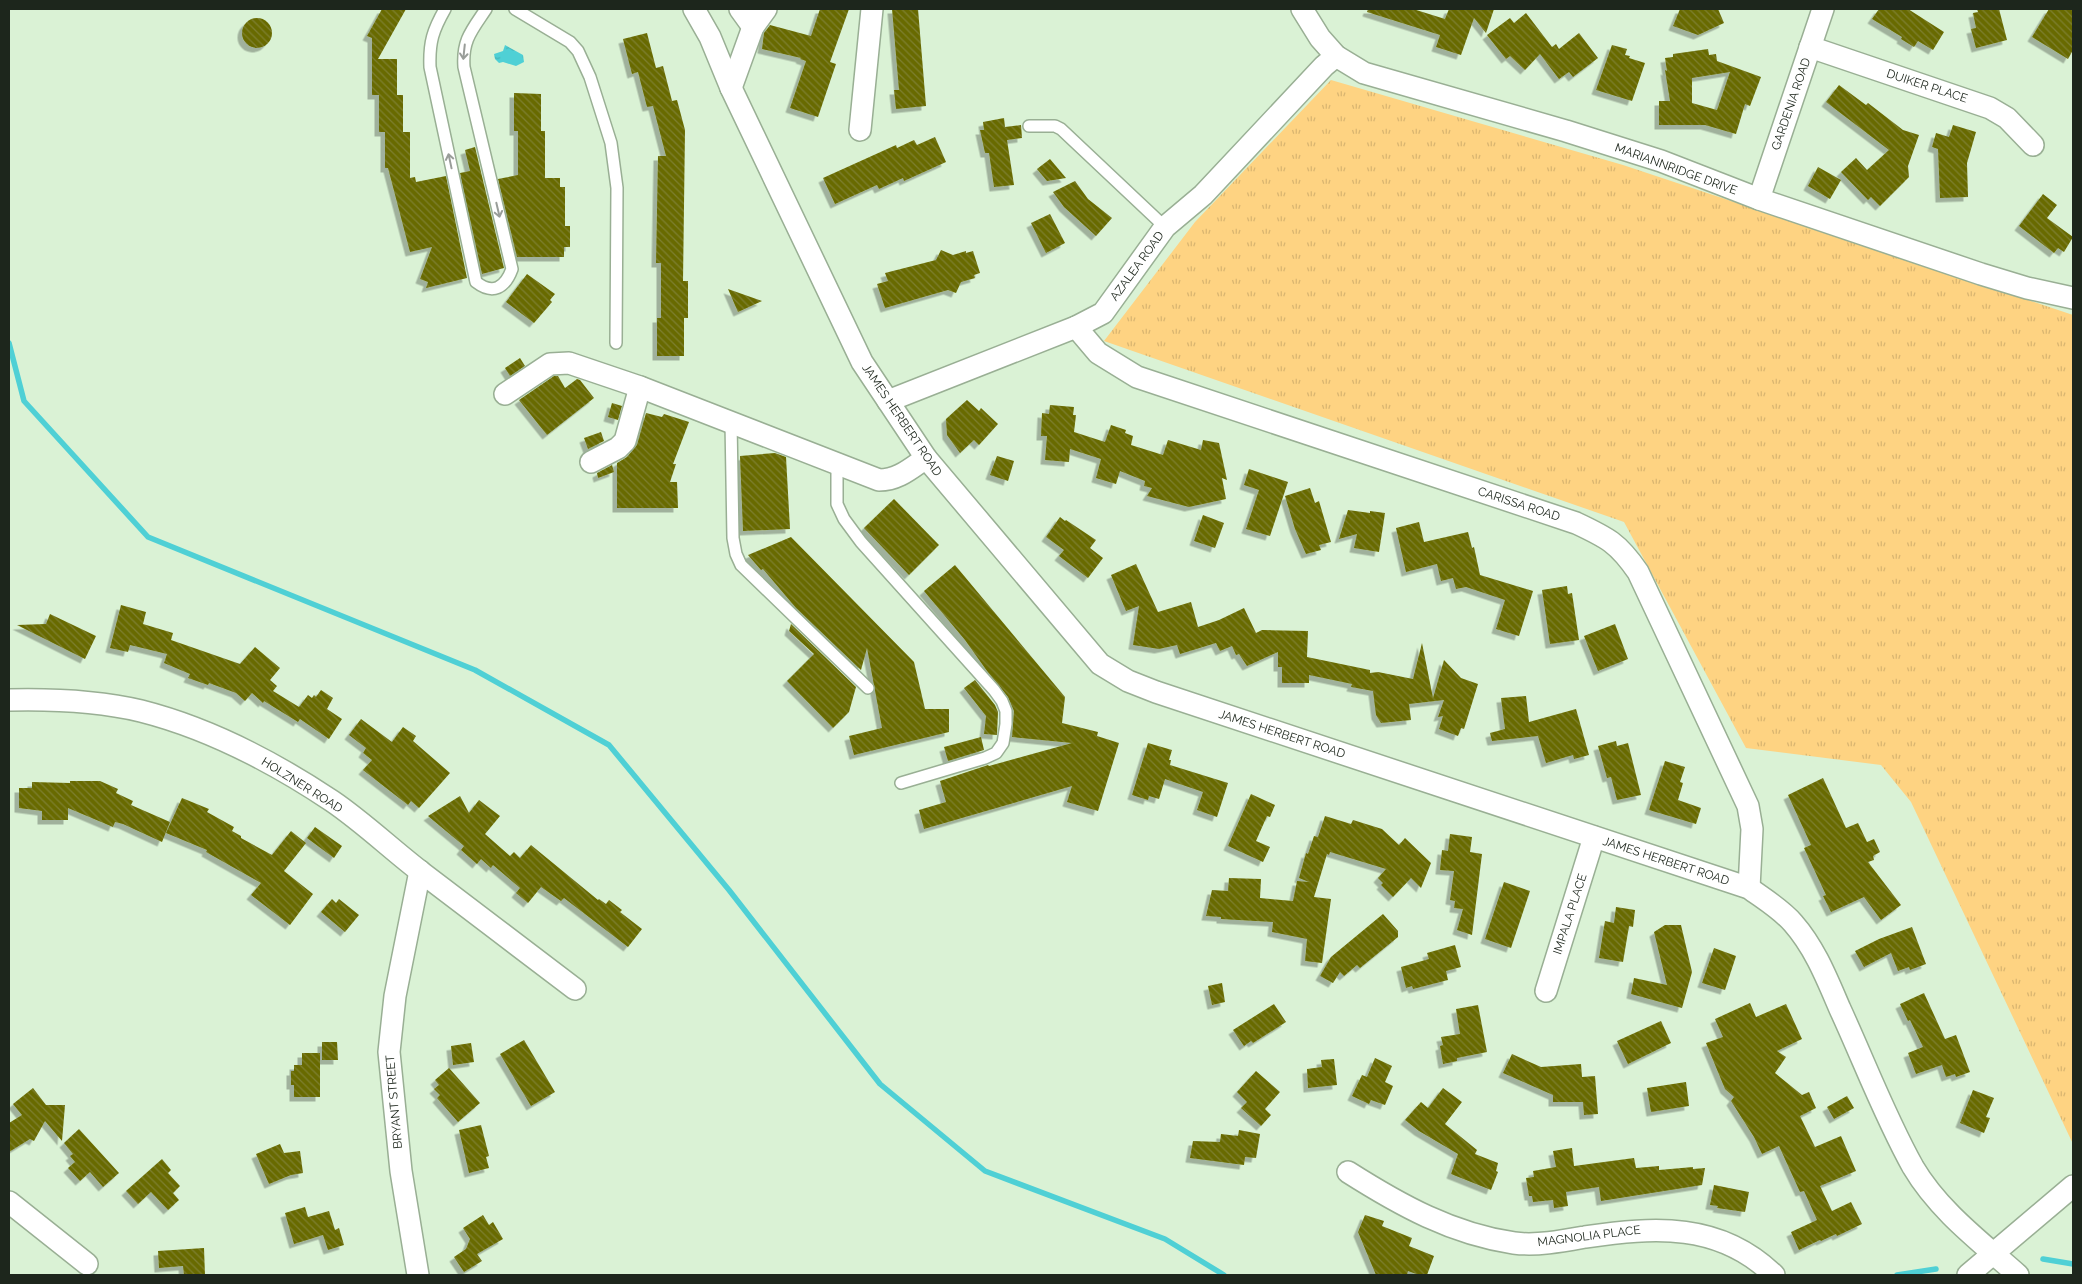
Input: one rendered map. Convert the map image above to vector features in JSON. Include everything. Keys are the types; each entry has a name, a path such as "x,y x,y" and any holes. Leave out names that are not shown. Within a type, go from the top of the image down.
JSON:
{"street":[{"name":"JAMES HERBERT ROAD","path":"694,9 710,37 731,88 862,362 926,458 1100,664 1128,681 1156,692 1749,888 1778,909 1792,922 1809,944 1914,1167 1929,1191 1956,1220 2018,1275"},
{"path":"740,9 753,27"},
{"path":"731,88 753,27 766,9"},
{"path":"860,130 872,9"},
{"name":"MARIANNRIDGE DRIVE","path":"1302,9 1320,38 1336,56 1364,73 1557,128 1662,161 1759,199 1981,274 2027,288 2073,298"},
{"name":"GARDENIA ROAD","path":"1759,199 1823,9"},
{"name":"DUIKER PLACE","path":"1810,47 1990,108 2007,118 2033,146"},
{"name":"AZALEA ROAD","path":"888,401 1076,327 1102,313 1165,227 1203,194 1324,66 1336,56"},
{"name":"CARISSA ROAD","path":"1076,327 1098,353 1137,377 1576,523 1603,536 1623,550 1638,572 1748,806 1752,828 1749,888"},
{"path":"505,394 550,364 559,362 569,363 640,387 879,480 891,480 926,458"},
{"path":"591,462 618,448 625,441 640,387"},
{"name":"HOLZNER ROAD","path":"9,700 95,704 140,711 187,725 278,768 332,802 575,989"},
{"name":"IMPALA PLACE","path":"1546,990 1594,837"},
{"name":"BRYANT STREET","path":"418,1275 401,1171 389,1052 395,996 420,870"},
{"name":"MAGNOLIA PLACE","path":"1348,1172 1396,1202 1433,1220 1479,1236 1516,1243 1553,1242 1632,1230 1660,1229 1687,1231 1718,1241 1749,1255 1774,1275"},
{"path":"1968,1275 2073,1186"},
{"path":"9,1202 88,1264"}],"lane":[{"path":"445,9 432,37 430,67 476,282 485,288 498,288 509,278 512,269 463,55 466,40 486,9"},
{"path":"515,9 570,42 578,52 590,77 611,143 617,188 616,343"},
{"path":"1029,126 1055,126 1061,129 1165,227"},
{"path":"731,422 733,538 736,554 741,565 868,688"},
{"path":"837,464 837,504 844,519 861,542 994,690 1002,701 1006,712 1003,742 996,753 901,783"}],"green space":[{"path":"1331,80 1623,165 2073,315 2073,1144 1911,802 1881,765 1746,748 1624,522 1104,341 1195,222"}],"water":[{"path":"505,45 523,55 524,62 516,66 503,62 499,63 495,59 494,54 503,51"}],"building":[{"path":"382,9 406,9 378,59 397,59 397,95 403,95 403,132 410,132 410,178 415,177 416,182 446,176 467,278 426,288 428,282 420,279 432,247 410,252 388,168 385,168 385,132 379,132 379,95 372,95 372,38 367,36"},
{"path":"820,9 849,9 830,62 836,64 818,117 790,108 806,61 801,58 762,49 764,33 770,25 811,36"},
{"path":"892,9 918,9 926,106 896,109 894,90 899,90"},
{"path":"1368,9 1413,9 1445,19 1449,9 1494,9 1486,33 1474,18 1461,55 1436,47 1440,35 1367,12"},
{"path":"1680,9 1718,9 1724,23 1698,35 1673,26"},
{"path":"1879,9 1908,9 1944,32 1933,50 1918,41 1914,47 1901,39 1902,37 1872,19"},
{"path":"1977,9 1999,9 2007,40 1976,48 1971,29 1976,28 1973,13 1978,12"},
{"path":"2049,9 2073,9 2073,50 2068,59 2032,37"},
{"path":"1526,13 1552,47 1556,44 1559,49 1579,33 1598,58 1573,77 1569,72 1559,79 1540,54 1525,70 1510,56 1506,59 1487,35 1510,18 1514,23"},
{"path":"257,18 267,23 272,33 267,43 257,48 247,43 242,33 247,23"},
{"path":"647,33 656,68 663,66 672,101 677,100 685,130 683,281 688,281 688,318 684,318 684,356 657,356 657,318 661,318 661,263 656,263 658,156 666,156 653,106 647,107 638,72 632,74 623,39"},
{"path":"1612,45 1627,49 1625,55 1645,63 1632,101 1596,90"},
{"path":"1708,49 1709,55 1716,54 1717,61 1761,77 1750,106 1745,104 1736,134 1705,125 1659,125 1659,101 1670,101 1665,58 1673,57 1673,54","holes":["1730,72 1717,110 1692,103 1692,78"]},
{"path":"1839,85 1866,105 1868,103 1903,130 1919,135 1908,166 1909,177 1880,206 1871,197 1868,200 1841,172 1856,158 1867,170 1889,150 1826,102"},
{"path":"514,93 541,94 541,131 545,131 545,178 560,178 560,187 565,187 565,226 570,226 570,247 564,247 564,257 517,257 498,179 518,175 518,131 514,131"},
{"path":"1004,118 1005,127 1021,125 1022,138 1007,140 1014,185 994,187 989,153 985,153 980,130 984,130 983,122"},
{"path":"1953,125 1976,132 1967,163 1968,197 1940,198 1938,149 1932,147 1936,133 1949,137"},
{"path":"935,137 946,162 904,181 903,178 879,189 877,185 835,204 823,178 896,145 897,148 914,140 917,145"},
{"path":"475,147 504,268 482,274 460,173 470,171 465,150"},
{"path":"1050,159 1066,178 1047,181 1037,169"},
{"path":"1818,167 1841,180 1830,199 1808,186"},
{"path":"1075,181 1088,199 1112,218 1096,236 1064,207 1053,192"},
{"path":"2043,194 2057,205 2047,218 2073,237 2064,252 2058,248 2054,253 2019,226"},
{"path":"1050,214 1065,243 1046,253 1031,223"},
{"path":"941,250 953,255 973,251 980,273 974,275 975,278 961,282 956,293 948,290 885,308 877,284 888,281 885,273 936,260"},
{"path":"527,274 555,294 550,300 552,302 534,323 506,302"},
{"path":"728,289 762,301 738,312"},
{"path":"520,358 525,366 510,376 505,368"},
{"path":"554,376 558,376 565,388 577,379 580,380 594,398 547,435 519,400"},
{"path":"967,400 979,411 981,408 998,424 979,445 974,440 960,453 947,435 946,419"},
{"path":"612,403 622,406 618,420 608,417"},
{"path":"1050,405 1074,407 1073,415 1076,415 1074,432 1105,442 1111,425 1126,430 1125,433 1133,436 1131,445 1163,455 1168,440 1201,450 1203,440 1219,443 1227,480 1222,478 1226,499 1189,507 1147,496 1152,488 1144,486 1145,481 1120,471 1116,484 1096,478 1101,459 1070,449 1069,462 1045,460 1047,436 1041,436 1042,413 1049,414"},
{"path":"646,413 662,417 664,414 689,422 673,464 676,464 670,482 677,482 678,508 617,508 617,463 627,457 637,445"},
{"path":"601,432 604,441 588,449 584,438"},
{"path":"775,453 786,457 790,529 743,531 740,456"},
{"path":"997,456 1014,461 1008,481 990,475"},
{"path":"612,465 614,472 598,478 597,473"},
{"path":"1249,469 1288,482 1270,536 1246,529 1259,490 1244,485"},
{"path":"1310,488 1315,503 1319,501 1331,542 1319,545 1321,550 1306,554 1295,529 1285,496"},
{"path":"894,499 939,545 909,575 864,528"},
{"path":"1348,510 1385,513 1379,552 1354,548 1357,534 1339,539"},
{"path":"1203,515 1224,523 1215,548 1194,541"},
{"path":"1060,517 1096,540 1090,548 1103,558 1088,578 1059,556 1064,550 1046,537"},
{"path":"1419,522 1424,542 1468,532 1472,548 1474,547 1480,575 1533,591 1519,636 1496,629 1505,600 1466,587 1456,589 1453,578 1441,581 1437,564 1406,572 1396,528"},
{"path":"791,537 914,662 925,709 949,709 949,732 854,755 849,736 882,728 867,648 861,670 796,608 763,569 761,570 748,555"},
{"path":"1136,564 1158,612 1191,602 1198,627 1219,620 1244,608 1256,633 1262,630 1308,631 1307,657 1370,670 1370,673 1378,672 1413,679 1422,643 1433,698 1444,660 1461,678 1478,684 1464,729 1461,728 1458,736 1439,729 1443,716 1438,717 1444,700 1409,704 1411,720 1381,723 1376,715 1373,691 1351,687 1352,684 1309,675 1309,683 1282,683 1282,667 1278,667 1278,652 1247,666 1239,654 1236,655 1232,646 1220,651 1216,643 1180,654 1177,645 1159,649 1133,645 1139,606 1126,611 1111,575"},
{"path":"955,565 1065,697 1062,723 1098,732 1097,736 1119,743 1098,811 1067,802 1072,786 924,829 919,810 946,802 940,781 988,765 1072,743 1012,737 1014,711 1008,697 965,640 924,591"},
{"path":"1567,586 1568,594 1572,593 1579,640 1550,644 1542,590"},
{"path":"121,605 146,612 143,624 173,633 171,640 240,664 255,647 280,668 270,680 277,686 273,691 299,707 308,695 312,698 314,695 316,697 321,690 333,698 327,709 342,719 329,739 300,719 298,722 264,701 263,703 252,693 245,701 236,693 188,678 190,674 164,663 167,654 130,645 128,652 110,648"},
{"path":"50,614 96,636 85,659 17,625 46,624"},
{"path":"791,624 856,687 849,712 833,728 787,681 814,654 789,631"},
{"path":"1615,624 1628,659 1598,671 1584,636"},
{"path":"975,680 995,705 998,712 997,735 984,734 986,716 964,688"},
{"path":"1526,696 1529,722 1576,709 1589,755 1574,759 1573,755 1546,763 1538,736 1492,741 1490,733 1505,729 1501,698"},
{"path":"361,719 392,742 403,727 416,736 413,741 450,773 419,808 411,801 408,805 363,770 372,760 363,753 366,748 349,735"},
{"path":"981,737 984,750 948,761 944,747"},
{"path":"1616,741 1617,746 1628,743 1641,795 1617,800 1611,777 1607,778 1598,746"},
{"path":"1148,743 1172,750 1169,760 1171,760 1170,765 1228,783 1217,817 1197,810 1203,792 1165,779 1159,799 1149,796 1148,800 1132,795"},
{"path":"1665,761 1685,767 1680,782 1683,783 1678,800 1701,808 1696,824 1649,810"},
{"path":"1823,778 1846,828 1858,823 1867,842 1874,839 1880,852 1873,856 1874,860 1868,862 1901,905 1881,920 1864,897 1831,912 1823,896 1826,895 1804,848 1811,845 1788,795"},
{"path":"70,781 100,781 118,789 116,793 133,801 131,805 170,822 162,842 123,824 115,822 113,827 68,808 68,820 42,820 42,811 19,808 19,788 32,788 32,782 70,783"},
{"path":"1251,794 1275,805 1270,817 1267,816 1256,841 1270,847 1263,862 1228,846"},
{"path":"460,796 469,813 479,800 500,816 485,834 510,856 514,852 520,858 531,845 598,900 606,904 609,900 622,910 620,912 642,929 628,947 564,898 561,901 541,887 528,903 516,893 520,888 493,865 491,868 481,859 477,864 461,850 464,846 428,816"},
{"path":"182,798 209,809 207,812 234,827 232,831 241,836 241,838 272,855 291,831 306,843 284,871 313,894 290,925 251,895 261,883 206,852 207,850 166,833"},
{"path":"1325,816 1351,824 1353,820 1382,829 1399,845 1405,838 1431,863 1421,888 1411,878 1393,897 1381,885 1383,883 1378,878 1386,869 1330,852 1329,855 1327,854 1314,897 1331,899 1322,963 1305,961 1307,939 1272,932 1273,922 1221,919 1221,917 1206,916 1212,890 1228,891 1229,878 1261,879 1260,898 1293,901 1297,881 1309,882 1299,878 1306,853 1308,854 1314,836 1318,837"},
{"path":"315,827 342,846 334,858 307,838"},
{"path":"1450,834 1472,837 1470,852 1482,854 1472,935 1457,930 1463,909 1454,908 1455,901 1450,900 1454,871 1440,870 1442,850 1448,851"},
{"path":"1504,882 1530,891 1511,948 1485,939"},
{"path":"332,899 336,903 339,899 359,915 345,932 321,912"},
{"path":"1616,907 1635,910 1633,927 1629,926 1623,962 1599,958 1605,921 1614,923"},
{"path":"1383,914 1398,931 1398,937 1360,968 1357,965 1344,976 1340,972 1333,983 1320,976 1331,957"},
{"path":"1665,925 1681,925 1692,972 1682,1008 1631,994 1634,978 1667,985 1654,932"},
{"path":"1912,927 1926,964 1910,970 1909,967 1898,971 1891,953 1864,967 1855,951 1879,939"},
{"path":"1455,945 1461,967 1446,971 1448,980 1413,989 1412,986 1406,988 1401,967 1429,959 1427,953"},
{"path":"1714,948 1736,956 1725,990 1702,983"},
{"path":"1222,983 1225,1002 1212,1005 1208,986"},
{"path":"1924,993 1945,1039 1956,1035 1970,1072 1956,1077 1955,1074 1946,1077 1942,1065 1916,1074 1908,1053 1923,1047 1900,1004"},
{"path":"1750,1003 1756,1017 1786,1004 1802,1039 1777,1051 1786,1057 1775,1073 1802,1095 1809,1092 1816,1108 1800,1116 1815,1147 1841,1136 1856,1171 1820,1186 1832,1211 1851,1202 1862,1224 1837,1236 1836,1234 1799,1250 1791,1232 1817,1220 1804,1191 1800,1192 1779,1146 1762,1154 1754,1137 1731,1101 1734,1097 1725,1089 1706,1043 1723,1037 1715,1019"},
{"path":"1274,1004 1286,1022 1253,1043 1251,1041 1244,1046 1233,1030"},
{"path":"1478,1005 1487,1052 1457,1058 1457,1061 1443,1064 1440,1046 1443,1045 1441,1037 1460,1034 1456,1009"},
{"path":"1661,1021 1671,1043 1628,1064 1617,1041"},
{"path":"524,1040 555,1092 531,1106 500,1054"},
{"path":"322,1042 337,1042 338,1060 322,1060"},
{"path":"471,1043 474,1062 453,1065 451,1046"},
{"path":"302,1053 320,1053 320,1097 294,1097 294,1085 291,1085 291,1071 294,1071 294,1065 302,1065"},
{"path":"1512,1054 1541,1067 1581,1064 1582,1077 1595,1076 1598,1114 1584,1115 1583,1102 1553,1102 1553,1095 1503,1073"},
{"path":"1375,1058 1392,1066 1385,1082 1393,1086 1385,1105 1371,1100 1369,1104 1352,1096 1362,1075 1367,1077"},
{"path":"1334,1059 1337,1085 1308,1088 1307,1069 1322,1067 1321,1060"},
{"path":"449,1068 480,1103 458,1122 437,1098 440,1095 434,1089 439,1085 435,1080"},
{"path":"1256,1071 1280,1092 1265,1109 1271,1115 1261,1126 1241,1108 1247,1102 1237,1092"},
{"path":"1686,1082 1689,1106 1651,1112 1647,1088"},
{"path":"33,1088 46,1105 65,1105 62,1141 45,1121 34,1141 30,1139 9,1152 9,1123 22,1115 13,1104"},
{"path":"1443,1088 1462,1102 1445,1124 1477,1150 1475,1154 1498,1163 1496,1171 1498,1172 1491,1190 1451,1174 1458,1154 1419,1131 1405,1120 1421,1102 1428,1108"},
{"path":"1973,1090 1994,1098 1986,1117 1990,1118 1984,1133 1960,1123"},
{"path":"1847,1096 1854,1108 1834,1119 1827,1107"},
{"path":"481,1125 489,1156 486,1157 489,1168 469,1173 459,1130"},
{"path":"79,1129 119,1173 103,1187 90,1172 80,1181 68,1168 75,1162 70,1156 73,1154 64,1143"},
{"path":"1239,1130 1260,1134 1256,1158 1245,1157 1244,1165 1190,1158 1193,1141 1220,1142 1221,1134 1238,1136"},
{"path":"280,1144 284,1153 300,1151 303,1173 291,1175 269,1184 256,1154"},
{"path":"1572,1148 1574,1166 1634,1158 1636,1168 1659,1166 1659,1170 1693,1167 1693,1169 1705,1168 1702,1185 1601,1201 1599,1187 1566,1192 1568,1206 1554,1208 1553,1200 1533,1202 1532,1196 1529,1196 1526,1178 1534,1177 1533,1171 1556,1167 1553,1151"},
{"path":"162,1159 171,1170 168,1173 180,1186 173,1193 179,1200 168,1210 151,1192 138,1204 126,1191"},
{"path":"1714,1185 1749,1192 1745,1212 1717,1208 1718,1206 1710,1205"},
{"path":"305,1207 308,1217 329,1211 335,1230 339,1228 344,1245 328,1250 323,1235 294,1244 285,1213"},
{"path":"483,1215 489,1225 493,1222 503,1239 477,1254 482,1261 464,1272 454,1257 466,1249 470,1239 463,1228"},
{"path":"1365,1215 1384,1221 1382,1226 1412,1238 1409,1246 1434,1256 1427,1275 1419,1275 1408,1271 1407,1275 1376,1275 1358,1232"},
{"path":"204,1248 205,1275 184,1275 183,1266 159,1268 158,1251"}],"waterway":[{"path":"9,343 24,401 148,537 475,670 609,745 729,890 880,1084 985,1171 1165,1239 1224,1275"},
{"path":"2043,1259 2073,1264"},
{"path":"1897,1275 1936,1269"}]}
